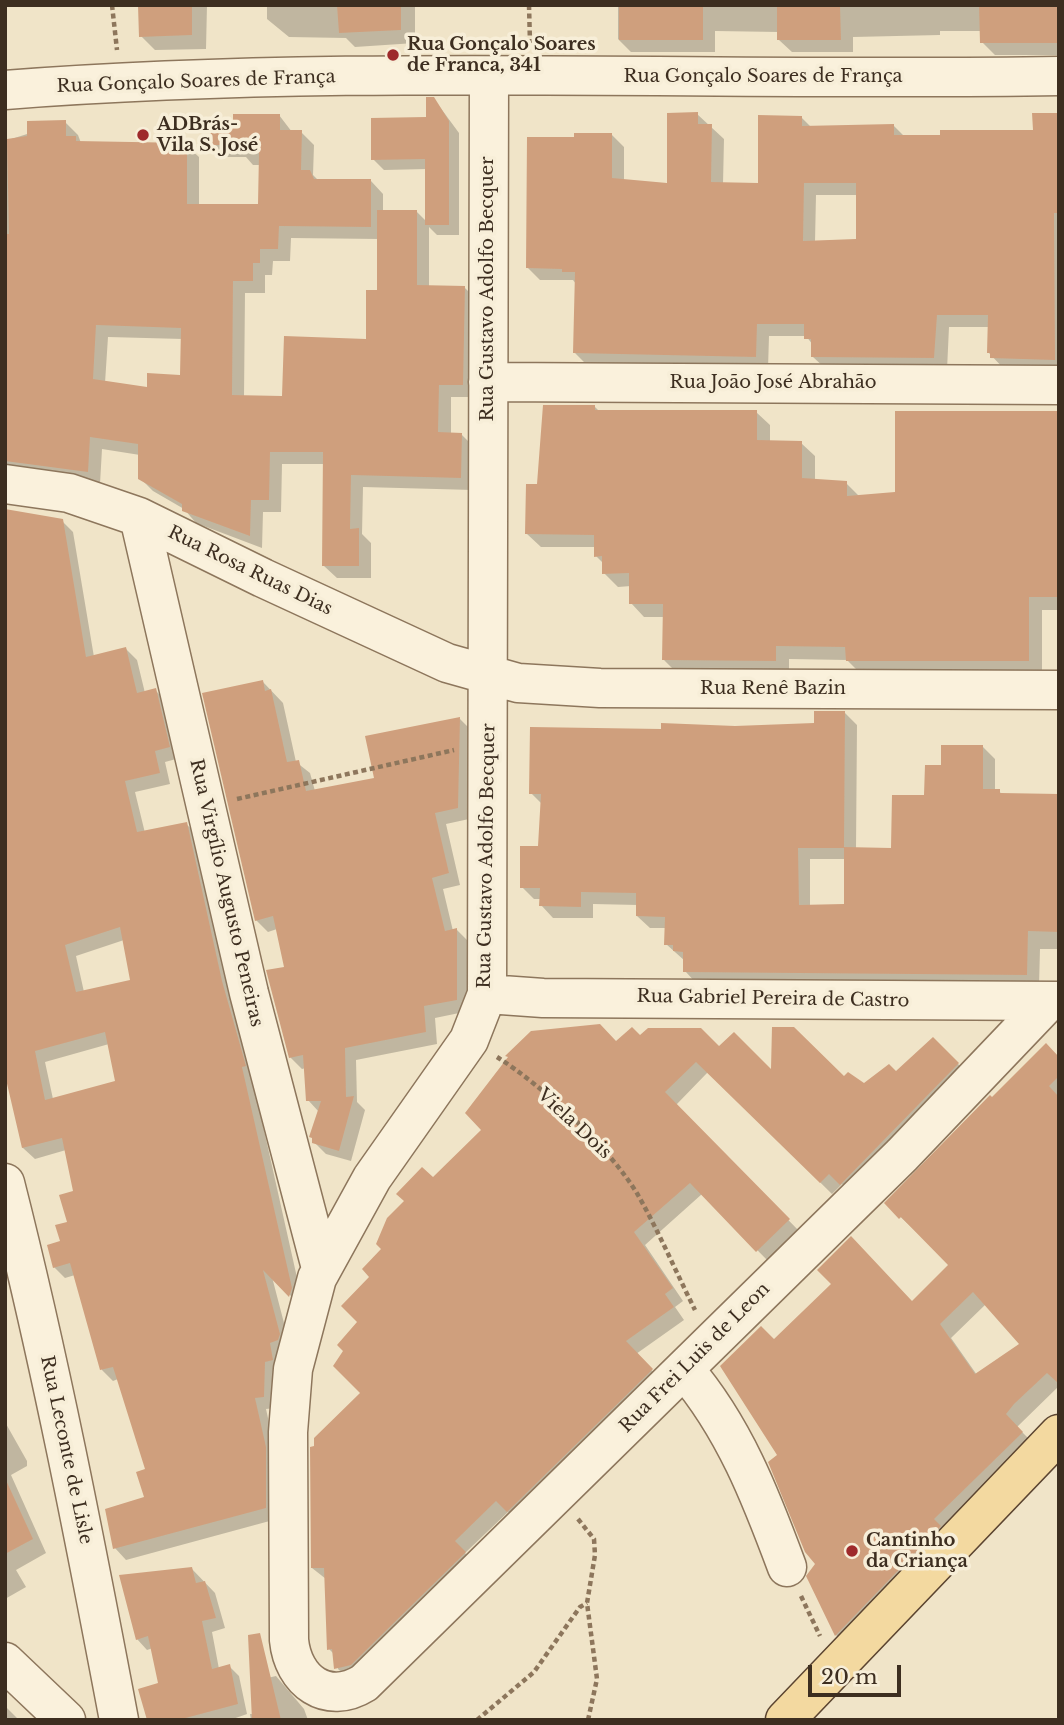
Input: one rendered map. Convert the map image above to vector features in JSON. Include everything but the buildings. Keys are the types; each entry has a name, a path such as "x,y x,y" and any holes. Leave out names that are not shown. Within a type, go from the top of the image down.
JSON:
{"main road":[{"path":"785,1720 837,1669 1059,1434"}],"street":[{"name":"Rua Gonçalo Soares de França","path":"5,90 120,81 489,76 1059,76"},
{"name":"Rua Gustavo Adolfo Becquer","path":"328,1691 316,1687 297,1669 291,1657 289,1640 288,1432 293,1369 321,1268 372,1178 469,1040 487,994 489,76"},
{"name":"Rua João José Abrahão","path":"488,382 1059,385"},
{"name":"Rua Rosa Ruas Dias","path":"5,484 69,493 139,517 374,631 447,663 489,677"},
{"name":"Rua Virgílio Augusto Peneiras","path":"139,517 249,993 321,1268"},
{"name":"Rua Renê Bazin","path":"489,677 537,686 600,688 1059,690"},
{"name":"Rua Gabriel Pereira de Castro","path":"487,994 543,998 1054,1001"},
{"name":"Rua Frei Luis de Leon","path":"328,1691 340,1694 364,1683 902,1155 1054,1001"},
{"name":"Rua Leconte de Lisle","path":"5,1183 50,1374 116,1705"},
{"path":"684,1369 719,1413 756,1485 787,1567"},
{"path":"5,1662 66,1720"},
{"path":"87,1720 116,1705"}],"path":[{"path":"112,5 120,81"},
{"path":"205,806 489,742"},
{"name":"Viela Dois","path":"469,1040 506,1063 609,1156 639,1197 711,1342"},
{"path":"557,1494 594,1539 595,1555 587,1603 597,1679 588,1720"},
{"path":"787,1567 837,1669"},
{"path":"477,1720 534,1672 580,1607 587,1603"}],"place":[{"name":"Rua Gonçalo Soares de Franca, 341","path":"393,55"},
{"name":"ADBrás- Vila S. José","path":"143,135"},
{"name":"Cantinho da Criança","path":"852,1551"}]}
